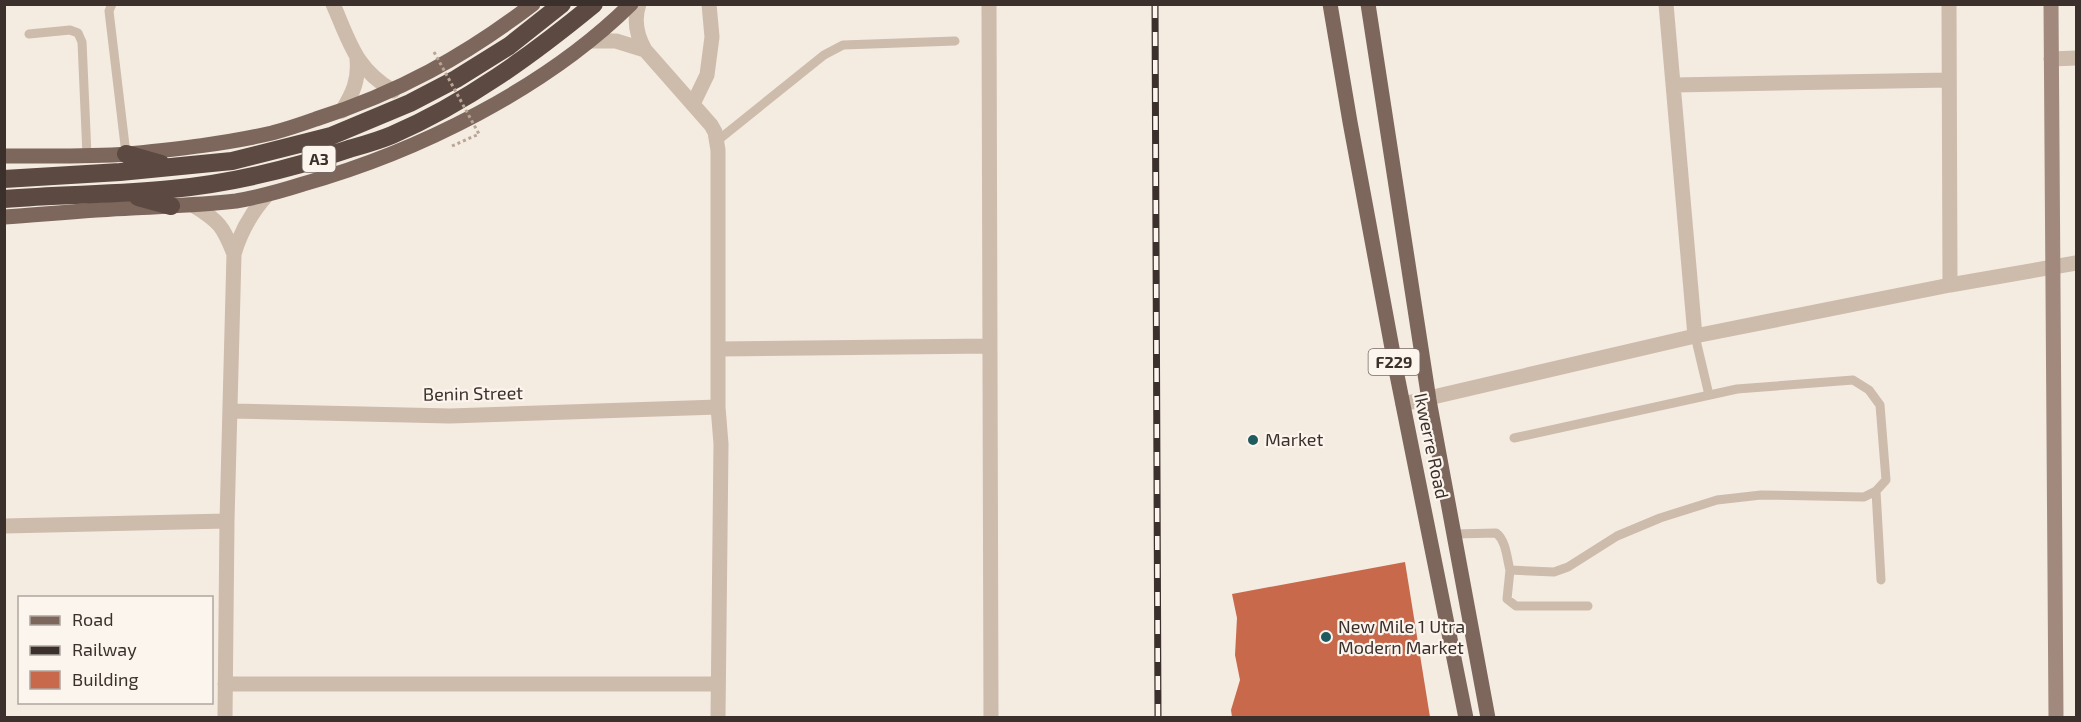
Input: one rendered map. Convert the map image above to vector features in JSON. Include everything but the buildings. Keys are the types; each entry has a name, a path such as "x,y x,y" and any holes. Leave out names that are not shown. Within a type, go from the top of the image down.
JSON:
{"highway":[{"name":"A3","path":"4,179 120,172 232,161 281,150 331,135 410,103 456,79 508,46 561,4"},
{"name":"A3","path":"4,199 128,200 172,197 285,170 392,135 498,77 594,4"},
{"path":"120,172 140,154 172,167"},
{"path":"128,200 172,197"}],"main road":[{"path":"4,156 140,154 219,143 274,132 342,111 393,91 447,63 506,25 533,4"},
{"path":"172,197 194,205 267,195 379,159 426,139 512,93 590,41 631,4"},
{"name":"Ikwerre Road","path":"1330,4 1403,404 1466,717"},
{"name":"Ikwerre Road","path":"1368,4 1429,400 1488,717"},
{"path":"4,217 128,200"}],"street":[{"path":"333,4 357,59 372,76 393,91"},
{"path":"639,4 636,28 639,40 645,50 711,125 717,141 719,180 718,407 721,444 718,717"},
{"path":"693,104 707,75 712,38 709,4"},
{"path":"989,4 991,717"},
{"path":"1666,4 1695,336"},
{"path":"1949,4 1950,285"},
{"path":"2051,4 2055,717"},
{"path":"590,41 616,41 645,50"},
{"path":"2051,58 2076,58"},
{"path":"342,111 357,84 357,59"},
{"path":"1674,86 1949,80"},
{"path":"225,717 227,521 234,254 250,214 267,195"},
{"path":"194,205 214,218 225,232 234,254"},
{"path":"1403,404 1429,400 1695,336 1950,285 2076,263"},
{"path":"719,349 990,346"},
{"name":"Benin Street","path":"230,411 450,416 718,407"},
{"path":"4,526 227,521"},
{"path":"225,684 718,684"}],"lane":[{"path":"112,4 109,11 140,154"},
{"path":"29,34 70,30 78,33 82,42 87,155"},
{"path":"717,141 824,55 843,45 956,41"},
{"path":"1695,336 1709,395"},
{"path":"1510,570 1554,572 1568,567 1617,536 1660,518 1717,500 1761,495 1864,497 1876,491 1886,480 1880,405 1869,390 1853,380 1737,389 1514,438"},
{"path":"1876,491 1881,580"},
{"path":"1454,534 1496,533 1501,537 1510,570 1508,599 1516,606 1588,606"}],"path":[{"path":"434,52 479,134 452,146"}],"railway":[{"path":"1155,4 1158,718"}],"place":[{"name":"Market","path":"1253,440"},
{"name":"New Mile 1 Utra Modern Market","path":"1326,637"}]}
